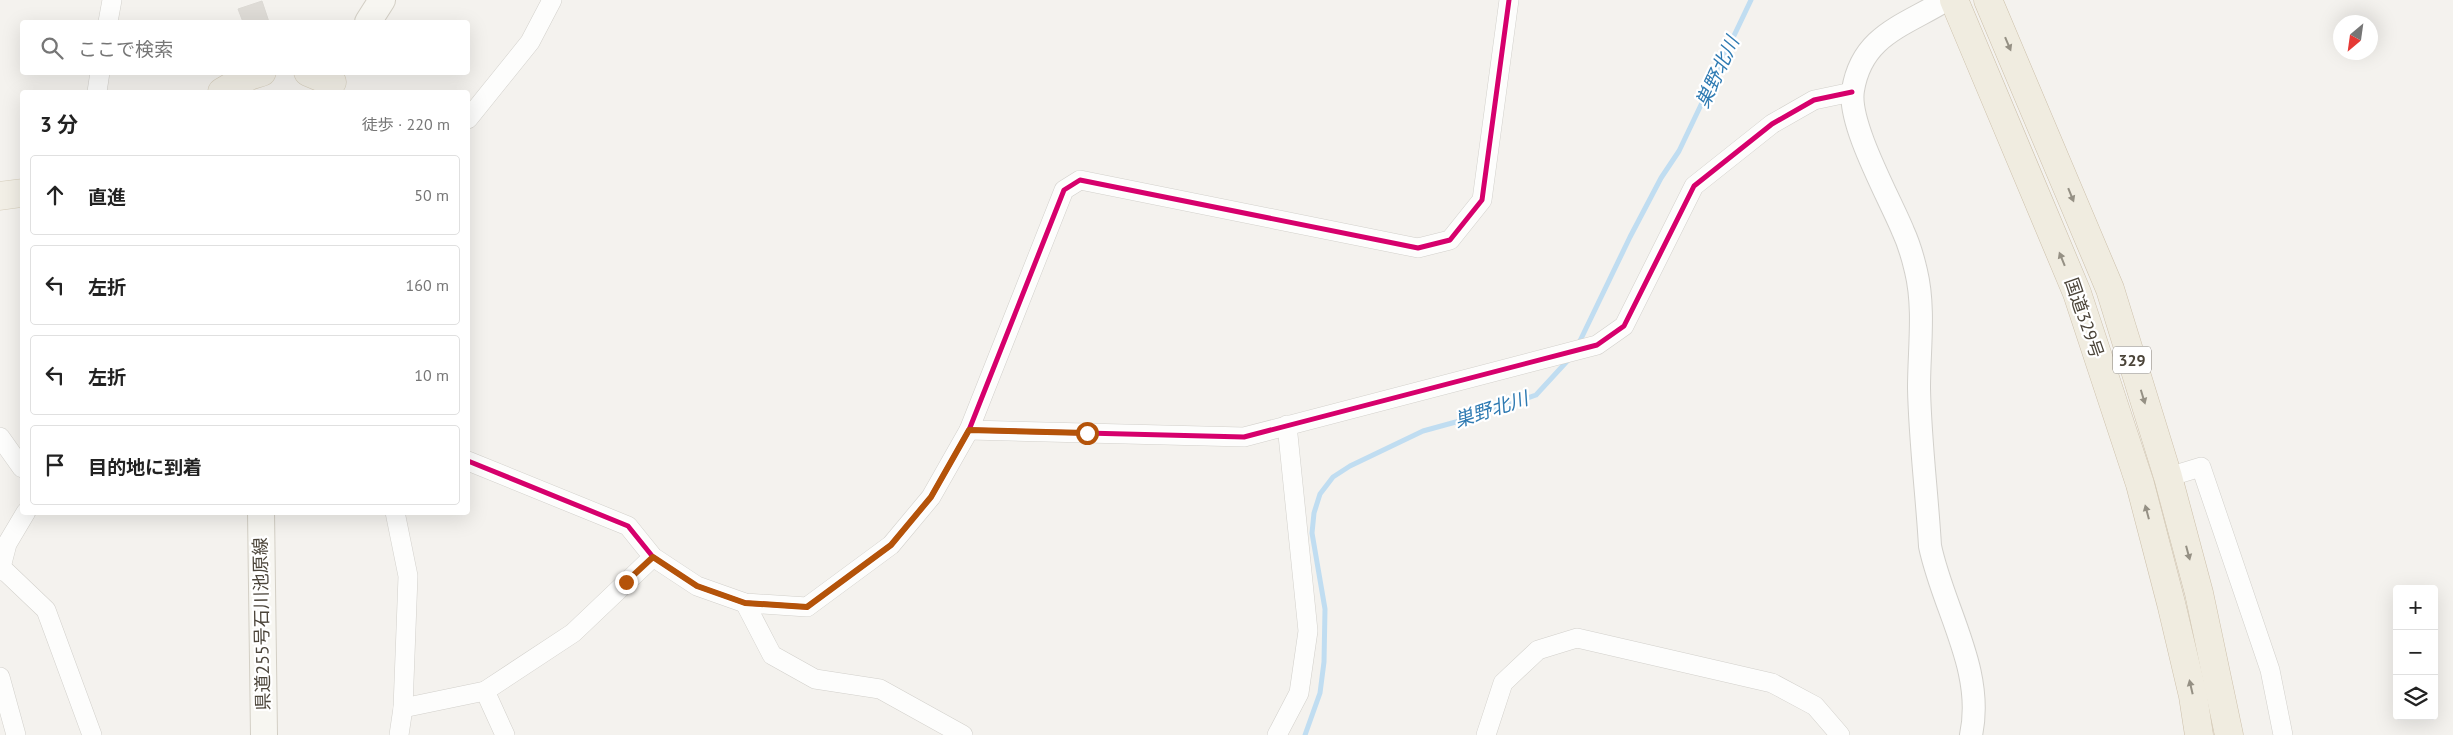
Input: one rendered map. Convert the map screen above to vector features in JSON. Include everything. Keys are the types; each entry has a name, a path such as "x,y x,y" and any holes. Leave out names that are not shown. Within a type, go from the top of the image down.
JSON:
{"highway":[{"name":"国道329号","path":"1954,0 2080,302 2140,484 2172,603 2193,696 2199,735"},
{"name":"国道329号","path":"1988,0 2110,289 2168,477 2199,592 2229,735"}],"main road":[{"path":"369,20 382,0"},
{"path":"225,90 252,75"},
{"path":"0,196 20,193"},
{"name":"県道255号石川池原線","path":"261,515 264,735"}],"street":[{"path":"108,20 112,0"},
{"path":"470,117 530,42 552,0"},
{"path":"470,462 628,526 653,557 697,586 745,603 807,607 891,545 931,497 969,430 1064,190 1080,180 1418,248 1450,240 1482,200 1509,0"},
{"path":"1946,0 1880,38 1869,49 1860,64 1852,92 1856,116 1864,141 1904,234 1916,273 1921,323 1919,388 1930,546 1935,571 1974,689 1971,735"},
{"path":"97,90 100,75"},
{"path":"969,430 1244,437 1597,345 1624,326 1694,186 1772,124 1814,100 1852,92"},
{"path":"1277,735 1300,693 1308,631 1288,425"},
{"path":"0,437 20,465"},
{"path":"2168,477 2201,467 2270,670 2283,735"},
{"path":"24,515 7,544 1,570 46,610 92,735"},
{"path":"396,515 408,576 403,708 399,735"},
{"path":"403,708 484,691 573,633 653,557"},
{"path":"745,603 772,655 815,679 880,689 963,735"},
{"path":"1486,735 1503,683 1538,650 1577,638 1772,683 1815,706 1840,735"},
{"path":"0,677 16,735"},
{"path":"484,691 505,735"}],"building":[{"path":"262,1 268,20 242,20 238,9"}],"waterway":[{"name":"巣野北川","path":"1578,345 1630,237 1661,178 1679,151 1751,0"},
{"name":"巣野北川","path":"1305,735 1320,693 1324,662 1325,609 1312,533 1314,513 1320,494 1333,477 1350,466 1423,431 1474,417 1536,395 1570,358"}],"cycle path":[{"path":"470,462 628,526 653,557 697,586 745,603 807,607 891,545 931,497 969,430 1064,190 1080,180 1418,248 1450,240 1482,200 1509,0"},
{"path":"969,430 1244,437 1597,345 1624,326 1694,186 1772,124 1814,100 1852,92"}],"route":[{"path":"626,582 653,557 697,586 745,603 807,607 891,545 931,497 969,430 1087,433"}]}
